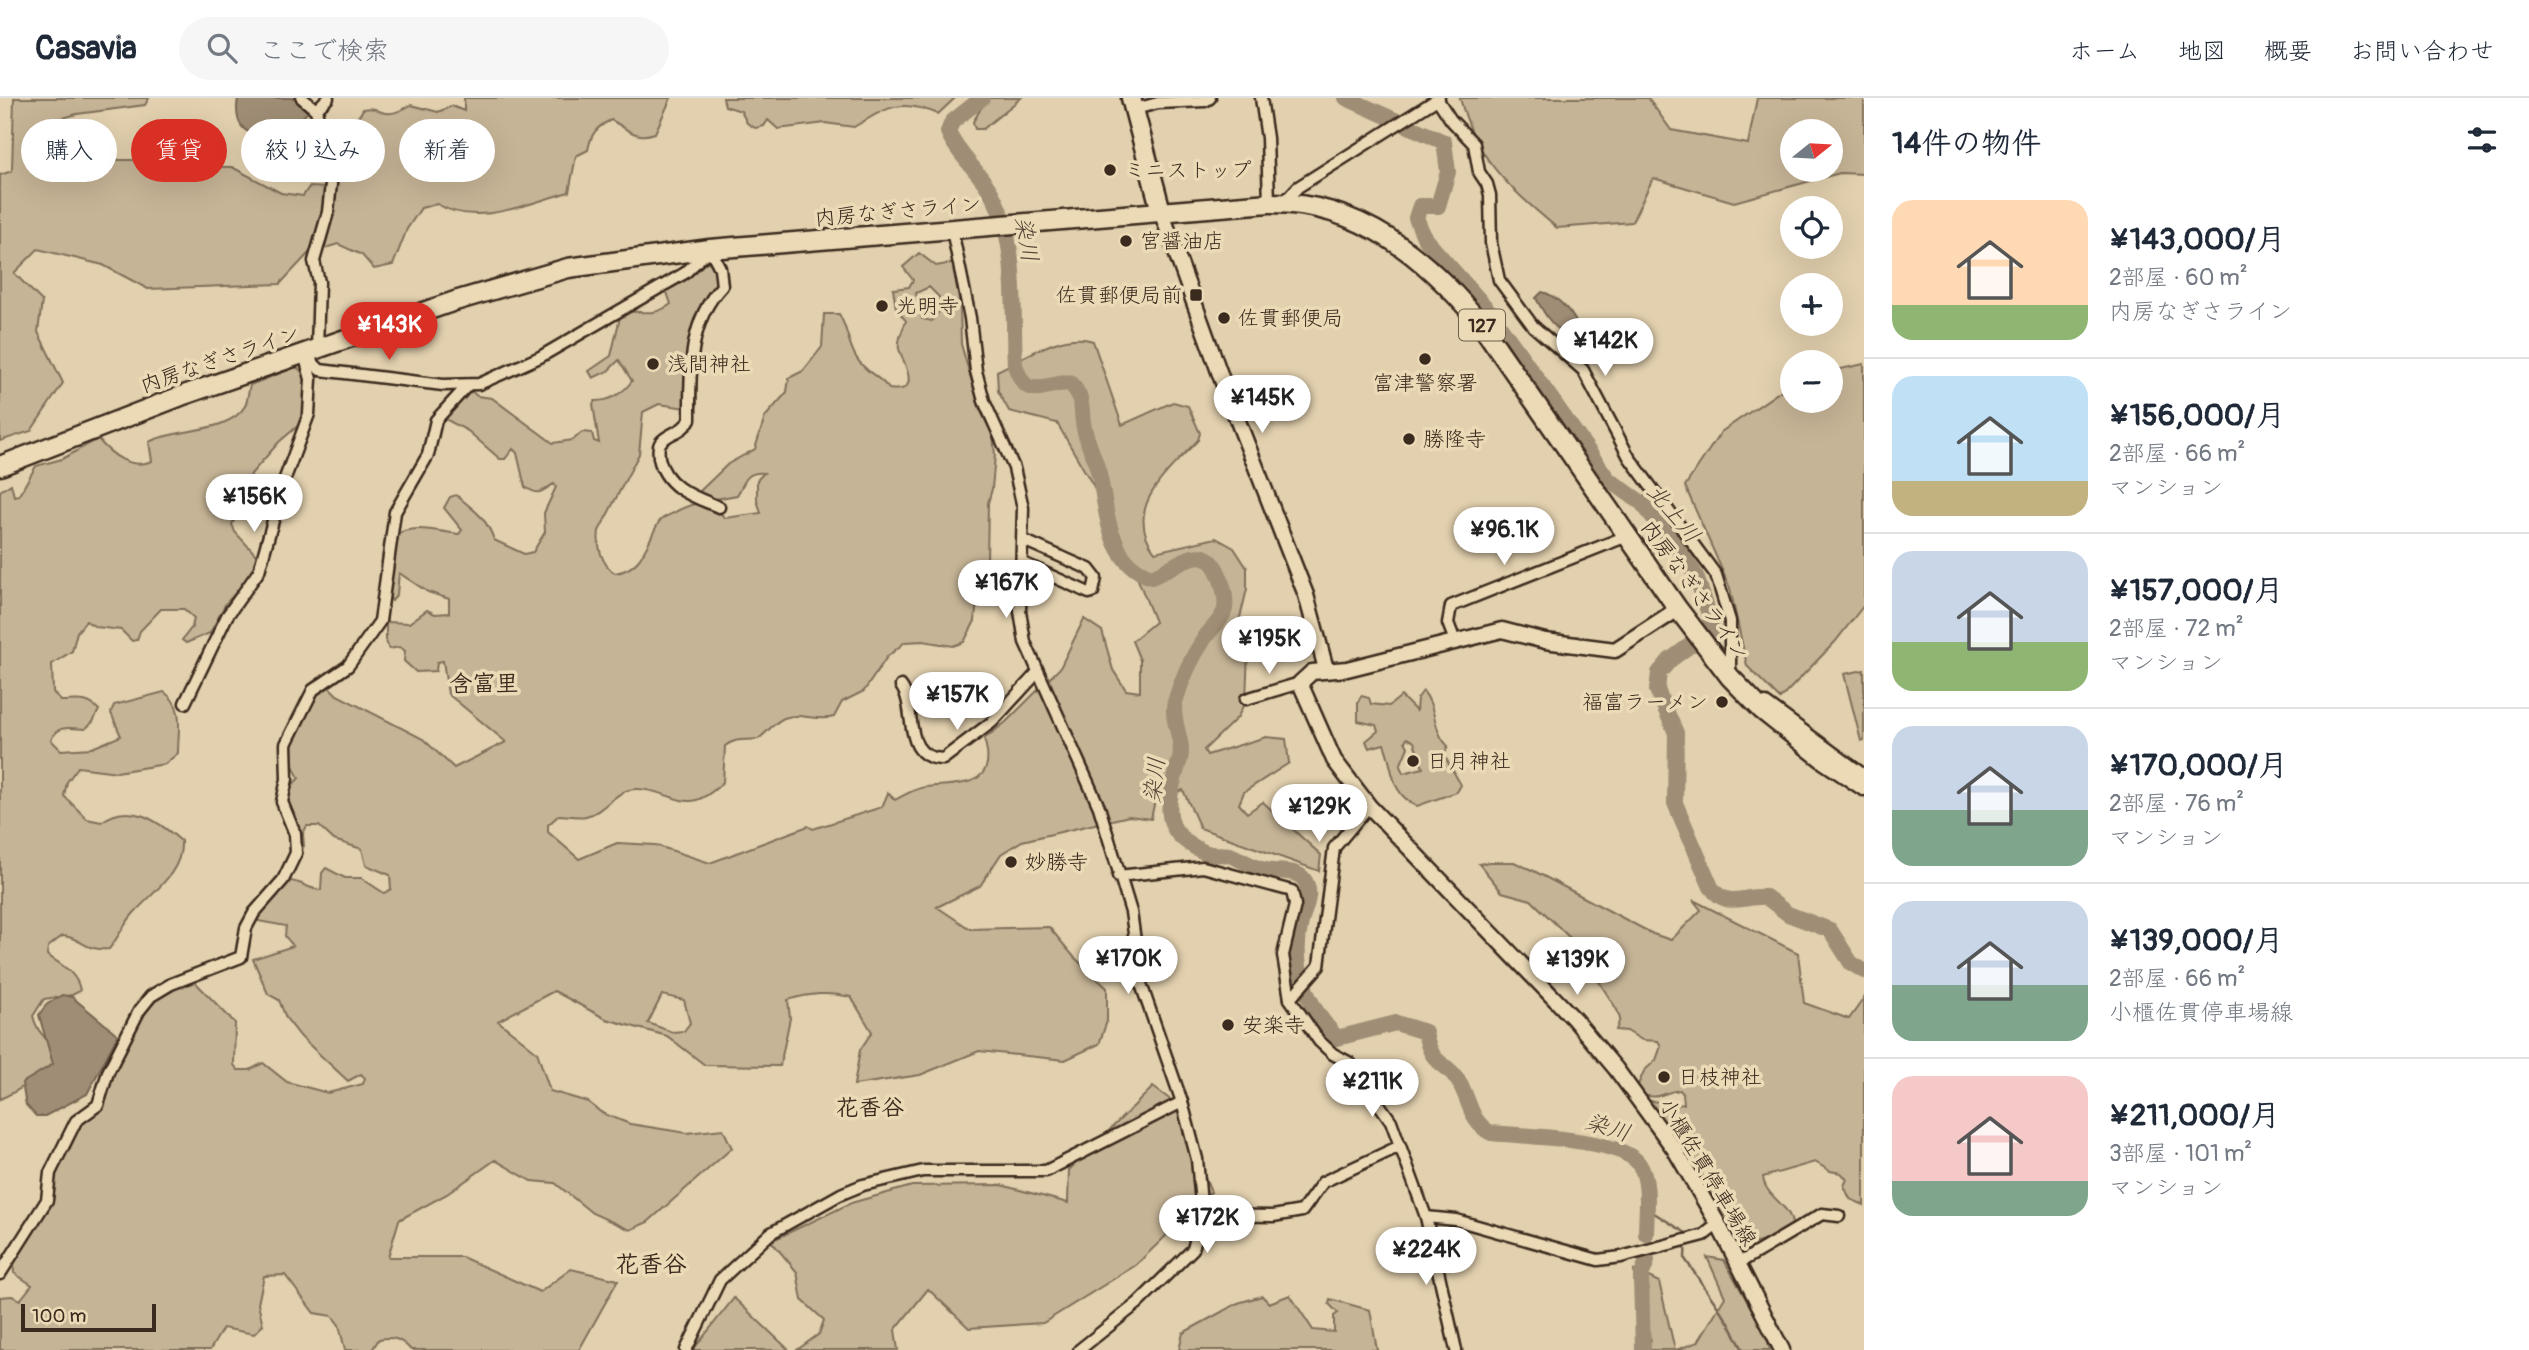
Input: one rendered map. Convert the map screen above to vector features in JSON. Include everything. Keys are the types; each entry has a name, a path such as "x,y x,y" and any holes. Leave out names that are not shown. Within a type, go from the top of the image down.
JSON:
{"highway":[{"path":"1133,103 1161,211"},
{"name":"内房なぎさライン","path":"0,466 170,400 456,301 568,268 710,249 1161,211 1277,202 1324,208 1375,230 1419,257 1449,285 1480,323 1683,616 1730,677 1749,698 1825,760 1864,786"}],"main road":[{"path":"1161,211 1225,388 1306,595 1326,669"},
{"path":"1300,683 1306,675 1326,669 1347,669 1502,630 1545,641 1615,650 1683,616"},
{"name":"小櫃佐貫停車場線","path":"1300,683 1334,760 1369,806 1574,1019 1616,1069 1675,1150 1738,1263 1782,1350"}],"street":[{"path":"185,703 227,616 259,571 284,481 309,414 311,351 318,282 314,261 328,212 332,174 316,110 302,98"},
{"path":"316,110 328,98"},
{"path":"1133,103 1205,101 1210,98"},
{"path":"1261,98 1277,202 1438,99 1451,120 1474,144 1479,172 1490,195 1491,243 1499,280 1532,326 1583,370 1629,457 1716,575 1730,621 1730,677"},
{"path":"952,230 970,318 976,371 984,401 1014,468 1023,508 1020,611 1025,642 1099,807 1131,912 1141,984 1182,1102 1197,1158 1202,1215 1193,1249 1178,1267 1079,1350"},
{"path":"0,1275 47,1200 50,1173 76,1121 97,1105 108,1072 139,1011 151,996 171,984 241,957 246,928 254,913 292,866 296,853 295,834 282,802 287,779 286,744 313,690 348,666 380,621 395,512 428,455 436,420 467,386 540,357 685,273 710,249 720,268 722,286 707,302 697,327 693,349 690,419 686,427 661,442 659,447 663,468 679,488 696,499 719,507"},
{"path":"311,351 320,370 467,386"},
{"path":"1455,641 1448,623 1451,606 1627,536"},
{"path":"1023,540 1089,569 1096,578 1093,592 1089,593 1023,563"},
{"path":"901,686 908,699 910,729 915,741 924,754 933,759 943,759 992,722 1037,673"},
{"path":"1246,699 1300,683"},
{"path":"1749,698 1759,697 1864,775"},
{"path":"1292,997 1316,972 1329,904 1334,848 1369,806"},
{"path":"1118,876 1203,867 1292,891 1295,905 1283,955 1292,997 1319,1041 1333,1054 1350,1063 1391,1121 1426,1217 1456,1350"},
{"path":"686,1350 720,1280 771,1233 841,1194 863,1185 923,1171 1046,1171 1182,1102"},
{"path":"1202,1215 1273,1216 1302,1211 1323,1182 1400,1146"},
{"path":"1738,1263 1822,1214 1839,1216"},
{"path":"1426,1217 1457,1220 1598,1260 1621,1257 1704,1235 1717,1224"}],"shaded area":[{"path":"14,98 149,98 145,105 77,114 60,119 21,119 21,182 117,182 117,160 131,160 131,182 227,182 227,167 232,167 241,172 241,182 260,182 281,193 303,196 309,187 331,188 332,182 385,182 385,119 355,119 363,109 392,113 411,105 438,112 452,106 464,111 464,98 671,98 655,133 637,134 611,120 598,128 588,150 576,156 569,192 486,214 452,211 437,204 421,208 407,229 393,265 374,269 362,255 338,244 309,253 280,284 148,289 103,265 38,249 14,273 42,301 38,332 63,383 31,431 0,441 0,175 12,171"},
{"path":"238,98 295,98 308,112 300,119 241,119 241,124 237,115"},
{"path":"723,98 955,98 938,114 914,106 904,106 876,114 854,127 825,123 778,129 768,120 764,126 755,128 747,123 741,111 725,106"},
{"path":"987,98 1021,98 983,129 975,129 973,122"},
{"path":"1460,98 1648,98 1671,130 1748,144 1757,98 1864,98 1864,174 1843,173 1843,119 1780,119 1780,182 1807,182 1734,202 1653,178 1632,222 1557,228 1510,186 1485,156 1475,139"},
{"path":"919,253 936,266 953,263 960,305 961,344 980,410 993,435 995,455 988,503 987,563 979,575 975,621 964,642 953,646 923,641 905,642 887,657 864,691 842,702 834,717 790,716 758,739 730,743 725,746 723,782 700,799 681,800 651,791 630,790 623,792 593,814 580,817 559,815 548,825 548,832 579,859 617,843 655,845 710,863 808,826 813,829 882,807 888,793 895,800 921,788 973,780 981,775 986,767 984,739 1006,722 1060,668 1084,619 1102,631 1113,670 1126,690 1140,692 1140,660 1132,641 1155,622 1116,525 1057,423 1009,411 998,391 997,371 1044,347 1081,339 1093,341 1122,425 1173,402 1188,406 1200,433 1198,440 1153,490 1143,520 1146,535 1155,552 1216,538 1234,548 1247,568 1247,589 1238,626 1248,651 1246,699 1238,717 1204,750 1207,755 1266,737 1286,739 1289,763 1244,792 1239,804 1247,813 1263,802 1321,855 1319,871 1200,828 1183,790 1155,800 1151,819 1129,816 1022,841 1001,854 980,886 937,907 970,929 1049,927 1074,957 1107,988 1107,1021 1099,1044 1065,1060 979,1051 920,1075 854,1085 860,1050 872,1032 851,997 835,994 788,1000 790,1018 780,1066 705,1065 667,1036 606,1019 554,991 498,1021 537,1052 550,1091 588,1102 602,1113 630,1124 687,1133 723,1129 732,1148 648,1222 630,1230 592,1213 555,1183 531,1181 495,1160 447,1194 399,1220 388,1257 462,1257 540,1292 571,1269 618,1280 579,1350 411,1350 400,1341 388,1338 379,1339 372,1350 345,1350 339,1325 332,1316 314,1313 285,1275 264,1276 258,1304 263,1325 254,1334 223,1328 210,1350 0,1350 0,1297 12,1296 20,1300 32,1285 14,1273 13,1258 53,1189 55,1170 65,1149 69,1150 83,1119 96,1113 104,1088 131,1033 167,980 193,980 235,1023 234,1065 238,1070 250,1070 263,1063 287,1082 328,1093 363,1084 365,1078 361,1074 348,1081 301,1037 286,1018 279,1000 268,994 253,959 293,946 285,936 286,926 258,921 268,897 283,883 292,881 321,890 322,873 326,868 345,878 361,878 384,893 391,889 390,875 366,865 362,849 334,840 319,826 307,826 303,833 304,846 299,844 285,793 299,778 287,753 302,717 315,700 316,692 327,685 337,695 423,739 454,768 506,742 448,694 443,661 437,662 436,671 416,672 404,661 405,651 400,647 389,649 386,641 386,622 409,623 427,610 435,614 449,613 449,599 428,592 399,573 397,594 392,601 387,587 395,536 417,529 459,534 462,530 444,508 450,497 456,495 479,515 494,540 524,554 533,552 545,532 544,513 556,487 554,484 537,492 525,487 517,453 513,449 505,459 500,459 468,431 447,420 445,415 470,390 477,396 492,398 553,443 573,440 582,432 592,433 594,441 599,443 593,404 595,401 616,396 632,381 619,360 608,371 593,378 589,371 611,356 621,313 651,312 664,308 671,304 664,284 706,262 714,263 723,279 695,329 697,405 693,409 659,404 643,412 639,454 599,531 599,549 606,565 615,573 625,571 643,554 661,520 684,507 702,503 713,507 725,518 761,513 757,500 757,480 764,473 749,476 737,495 710,500 699,497 699,492 728,464 755,449 765,417 787,392 789,378 803,371 822,347 824,314 839,314 853,352 864,367 889,389 906,387 909,376 899,346 906,321 896,308 893,289 909,287 913,280 903,267","holes":["929,287 939,297 941,309 932,321 922,319 916,293","662,995 684,1000 690,1023 684,1031 672,1032 648,1023"]},
{"path":"1542,292 1558,300 1574,319 1577,324 1567,333 1553,324 1541,308 1536,298"},
{"path":"1864,364 1864,605 1835,642 1780,699 1747,666 1730,588 1685,486 1721,432 1780,391 1780,413 1843,413 1843,368"},
{"path":"296,367 302,372 307,384 306,419 279,442 251,474 241,508 232,524 235,532 258,557 257,570 226,603 210,633 186,643 182,640 192,627 194,618 184,609 161,609 140,631 137,640 132,641 121,630 96,627 86,621 77,632 72,651 52,664 53,692 61,701 86,701 99,710 93,722 85,729 65,728 57,731 51,740 61,750 92,748 121,736 111,713 114,705 164,692 171,698 178,711 178,753 165,764 117,772 78,767 67,782 64,796 87,819 101,822 122,813 133,813 153,820 181,841 180,852 172,872 130,917 109,949 93,948 62,936 48,947 47,955 72,974 80,991 72,995 44,999 33,1016 38,1029 59,1061 31,1082 0,1099 0,491 11,484 14,496 19,495 36,466 62,459 98,439 109,450 129,462 137,464 152,461 149,442 227,421 245,406 250,385"},
{"path":"1864,670 1864,740 1861,741 1844,674"},
{"path":"1423,691 1431,704 1439,733 1448,746 1444,755 1461,785 1457,792 1417,806 1408,801 1397,787 1384,744 1369,748 1366,741 1378,731 1376,725 1358,721 1358,702 1361,696 1369,698 1371,704 1389,706 1401,696 1416,711 1417,699","holes":["1407,738 1414,742 1423,768 1403,773 1400,766 1408,747 1405,741"]},
{"path":"1514,862 1653,934 1671,940 1701,910 1693,900 1798,953 1804,1003 1849,1019 1864,998 1864,1205 1850,1199 1844,1186 1847,1179 1841,1173 1830,1171 1815,1162 1763,1177 1768,1191 1788,1212 1792,1226 1755,1243 1739,1241 1729,1235 1681,1146 1647,1105 1650,1101 1660,1102 1665,1107 1684,1104 1683,1094 1680,1090 1646,1096 1640,1094 1637,1087 1644,1071 1656,1060 1661,1046 1658,1041 1642,1040 1627,1031 1616,1030 1620,1019 1617,1010 1573,941 1531,900 1502,892 1479,864"},
{"path":"62,995 72,997 118,1035 87,1094 45,1116 36,1116 26,1105 22,1083 53,1064 39,1015 46,1005"},
{"path":"1153,1087 1182,1108 1197,1159 1211,1192 1136,1265 1043,1323 969,1328 928,1289 895,1330 898,1350 797,1350 819,1334 824,1320 802,1300 797,1272 771,1241 851,1203 912,1186 1001,1185 1068,1203 1069,1170"},
{"path":"1707,1257 1724,1260 1766,1335 1770,1350 1676,1350 1698,1342 1725,1297"},
{"path":"1634,1270 1659,1282 1675,1350 1643,1350 1651,1340 1636,1313"},
{"path":"1290,1295 1313,1330 1334,1332 1334,1316 1338,1313 1329,1304 1330,1299 1370,1310 1377,1350 1179,1350 1183,1333 1238,1303 1262,1296 1269,1303"},
{"path":"734,1298 789,1350 693,1350"}],"waterway":[{"name":"染川","path":"982,98 952,122 948,132 987,186 1001,213 1013,277 1015,365 1020,377 1030,387 1070,383 1075,388 1081,404 1084,428 1098,470 1111,532 1125,559 1151,577 1191,557 1204,557 1214,565 1223,588 1224,613 1195,653 1175,702 1174,716 1181,752 1169,810 1173,826 1184,840 1206,852 1229,855 1266,870 1297,874 1305,881 1308,896 1298,938 1300,970 1317,1013 1337,1038 1396,1023 1425,1032 1432,1053 1455,1076 1475,1118 1484,1129 1491,1133 1593,1144 1629,1155 1639,1164 1645,1179 1646,1234"},
{"name":"北上川","path":"1346,98 1444,142 1448,172 1438,206 1420,206 1416,218 1425,239 1489,311 1608,479 1642,503 1696,576 1710,617 1711,630 1670,660 1659,673 1657,690 1676,733 1675,803 1711,887 1717,894 1729,900 1766,897 1788,914 1830,930 1851,963 1864,971"},
{"path":"1646,1208 1686,1233 1685,1259 1729,1323 1743,1350"},
{"name":"染川","path":"1643,1350 1641,1276 1647,1261"}],"place":[{"name":"ミニストップ","path":"1110,170"},
{"name":"宮醤油店","path":"1126,241"},
{"name":"佐貫郵便局前","path":"1196,295"},
{"name":"光明寺","path":"882,306"},
{"name":"佐貫郵便局","path":"1224,318"},
{"name":"富津警察署","path":"1425,359"},
{"name":"浅間神社","path":"653,364"},
{"name":"勝隆寺","path":"1409,439"},
{"name":"福富ラーメン","path":"1722,702"},
{"name":"日月神社","path":"1413,761"},
{"name":"妙勝寺","path":"1011,862"},
{"name":"安楽寺","path":"1228,1025"},
{"name":"日枝神社","path":"1664,1077"}],"district":[{"name":"含富里","path":"484,683"},
{"name":"花香谷","path":"870,1107"},
{"name":"花香谷","path":"651,1264"}]}
